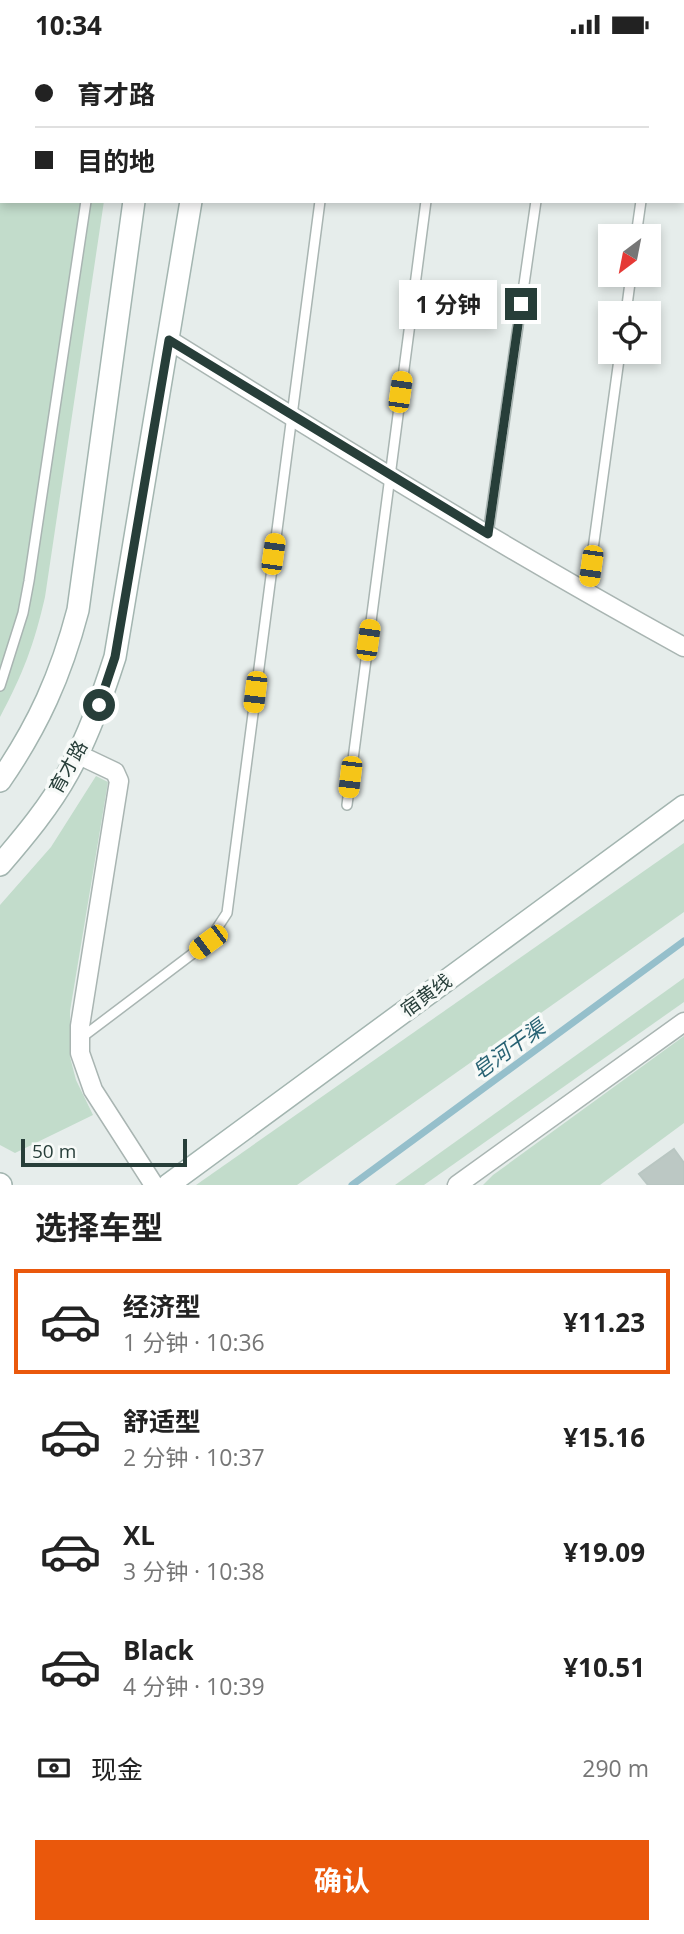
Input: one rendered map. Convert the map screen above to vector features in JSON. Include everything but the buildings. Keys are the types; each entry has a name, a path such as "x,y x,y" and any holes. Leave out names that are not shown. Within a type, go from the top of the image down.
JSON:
{"street":[{"path":"0,781 45,707 68,650 78,610 134,203"},
{"name":"育才路","path":"0,865 68,775 99,705 115,657 191,203"},
{"path":"169,340 488,534 684,647"},
{"path":"77,754 115,772 118,781 80,1026 80,1053 93,1090 154,1185"},
{"name":"宿黄线","path":"168,1185 684,806"},
{"path":"457,1185 684,1023"}],"lane":[{"path":"0,685 23,613 29,581 86,203"},
{"path":"80,1039 208,942 227,913 320,203"},
{"path":"346,805 426,203"},
{"path":"488,534 536,203"},
{"path":"638,224 641,203"},
{"path":"587,593 618,364"}],"green space":[{"path":"0,203 104,203 45,597 27,659 0,717"},
{"path":"96,776 108,782 70,1011 70,1057 76,1080 93,1115 15,1153 0,1145 0,905 51,847"},
{"path":"684,843 684,912 297,1185 196,1185"},
{"path":"684,978 684,1002 424,1185 395,1185"},
{"path":"684,1036 684,1123 600,1185 483,1185 493,1175"}],"waterway":[{"name":"皂河干渠","path":"352,1185 684,941"}],"route":[{"path":"99,705 115,657 125,605 169,340 488,534 521,304"}]}
